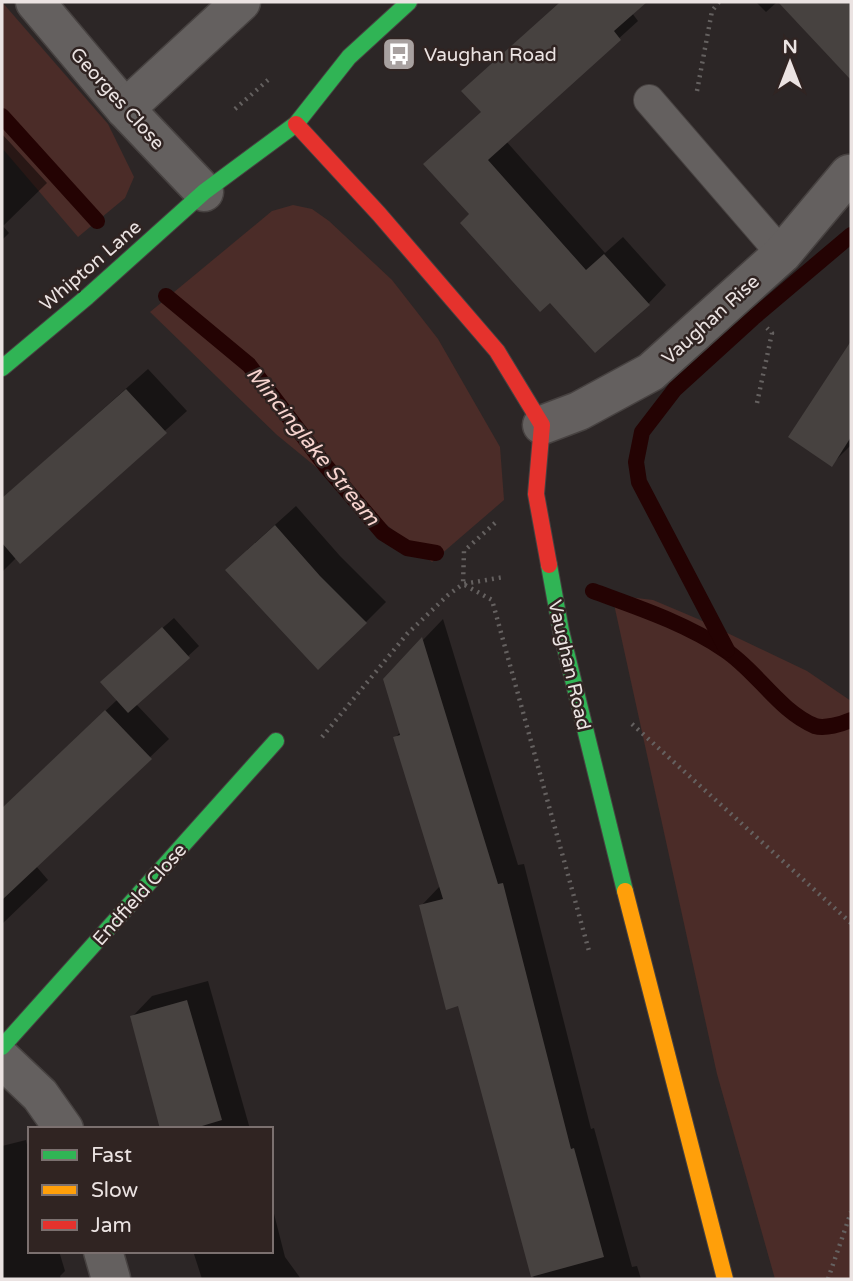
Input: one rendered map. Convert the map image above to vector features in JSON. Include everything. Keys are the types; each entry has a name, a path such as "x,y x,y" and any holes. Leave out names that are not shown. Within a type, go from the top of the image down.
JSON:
{"street":[{"name":"Georges Close","path":"34,2 125,109 204,192"},
{"path":"125,109 242,2"},
{"path":"204,192 296,124 349,57 409,2"},
{"path":"296,124 379,214 496,351 542,425"},
{"name":"Vaughan Rise","path":"542,425 579,411 651,372 782,254 849,174"},
{"name":"Whipton Lane","path":"2,368 87,297 204,192"},
{"name":"Vaughan Road","path":"542,425 536,494 561,631 594,772 725,1279"},
{"name":"Endfield Close","path":"2,1047 275,741"},
{"path":"2,1059 40,1096 63,1127"},
{"path":"104,1253 111,1279"}],"lane":[{"path":"649,100 782,254"}],"path":[{"path":"688,144 712,11 719,2"},
{"path":"757,403 772,333"},
{"path":"463,584 464,551 499,519"},
{"path":"275,741 320,739 407,634 463,584 550,569"},
{"path":"463,584 492,600 591,958"},
{"path":"631,723 851,923"},
{"path":"828,1279 851,1212"}],"shaded area":[{"path":"2,2 108,124 134,177 125,198 78,237 2,148"},
{"path":"293,205 312,209 329,221 392,280 438,339 500,447 504,500 432,562 277,435 150,312 272,211"},
{"path":"612,595 653,600 698,619 807,671 851,701 851,1279 775,1279 717,1074"}],"building":[{"path":"560,2 647,2 614,31 621,40 488,160 586,270 604,254 650,305 595,353 550,303 540,312 460,223 469,214 423,164 481,112 461,91"},
{"path":"778,2 851,2 851,80"},
{"path":"851,341 851,437 832,467 788,437"},
{"path":"126,389 167,433 20,564 2,543 2,498"},
{"path":"275,525 367,623 318,670 225,570"},
{"path":"162,627 190,658 128,713 100,682"},
{"path":"422,637 498,884 503,883 571,1149 574,1148 604,1257 531,1277 458,1006 446,1010 419,905 443,899 393,737 400,735 383,679"},
{"path":"105,710 152,759 2,900 2,808"},
{"path":"187,1000 222,1120 199,1127 159,1127 130,1016"}],"waterway":[{"name":"Mincinglake Stream","path":"2,116 97,221"},
{"path":"727,650 639,482 636,462 642,432 675,389 851,235"},
{"name":"Mincinglake Stream","path":"166,296 249,365 325,465 383,533 407,548 436,553"},
{"name":"Mincinglake Stream","path":"593,591 661,617 710,640 737,659 790,711 815,726 828,726 851,720"}],"traffic: fast":[{"path":"2,368 87,297 204,192 296,124 349,57 409,2"},
{"path":"549,565 561,631 625,891"},
{"path":"2,1047 276,741"}],"traffic: slow":[{"path":"625,891 725,1279"}],"traffic: jam":[{"path":"296,124 379,214 497,351 542,425 536,494 549,565"}],"place":[{"name":"Vaughan Road","path":"399,54"}]}
